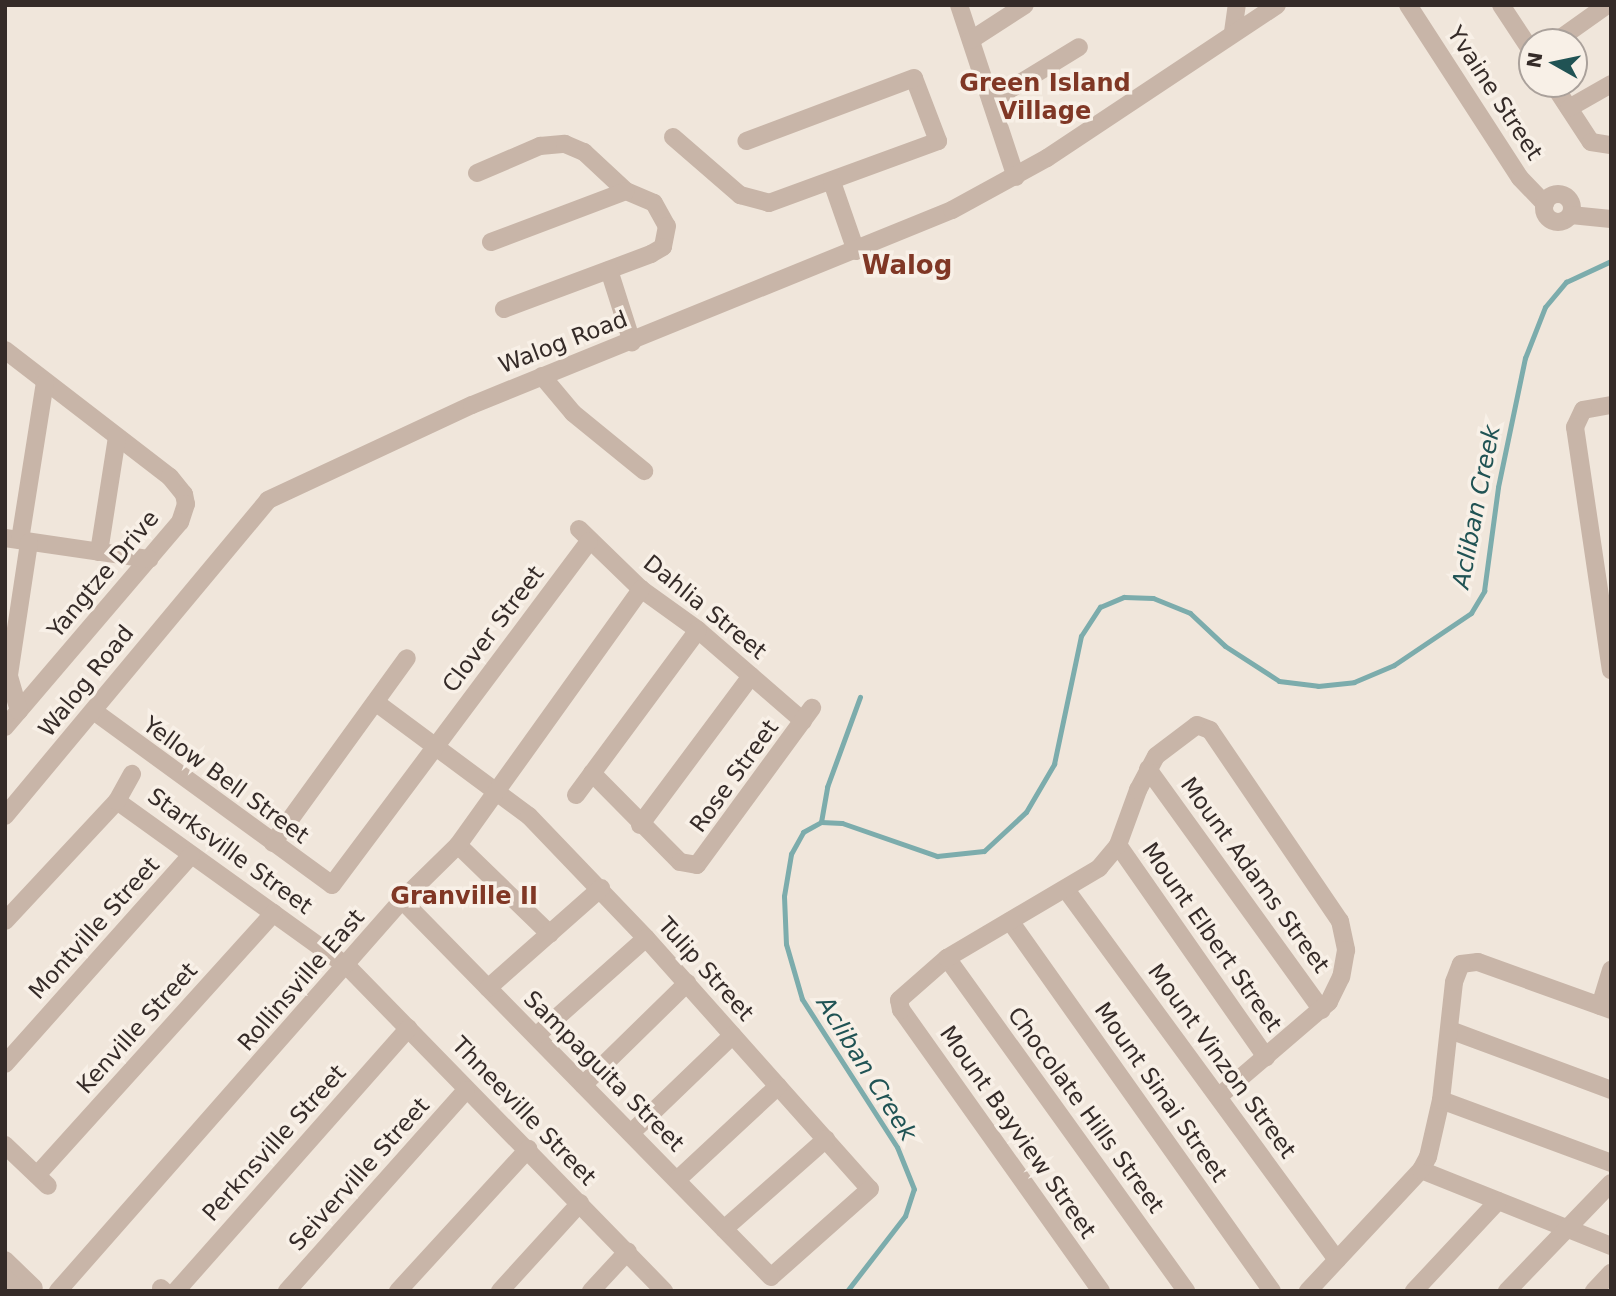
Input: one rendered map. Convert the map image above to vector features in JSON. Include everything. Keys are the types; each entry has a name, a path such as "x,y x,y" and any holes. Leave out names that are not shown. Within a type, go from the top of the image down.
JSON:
{"street":[{"path":"960,5 1016,177"},
{"path":"971,40 1025,5"},
{"name":"Walog Road","path":"5,816 95,712 268,500 542,376 856,251 1016,177 1277,5"},
{"name":"Yvaine Street","path":"1408,5 1520,178 1545,204 1556,194 1566,197 1571,215 1611,219"},
{"path":"1502,5 1518,30"},
{"path":"1575,28 1607,5"},
{"path":"1233,33 1238,6"},
{"path":"991,101 1079,47"},
{"path":"673,137 740,195 754,202 769,203 832,183 937,141 914,78 746,141"},
{"path":"1569,108 1610,85"},
{"path":"1562,98 1591,142 1611,145"},
{"path":"477,173 540,146 565,144 584,152 626,191 654,203 662,212 667,238 651,254 503,309"},
{"path":"832,183 856,251"},
{"path":"491,242 626,191"},
{"path":"609,270 632,342"},
{"name":"Yangtze Drive","path":"5,350 170,477 184,494 180,522 5,727"},
{"path":"542,376 573,413 644,471"},
{"path":"19,711 9,675 18,540 45,382"},
{"path":"1608,664 1575,427 1579,414 1611,405"},
{"path":"99,552 117,436"},
{"name":"Dahlia Street","path":"584,535 641,589 698,630 751,676 808,715"},
{"name":"Clover Street","path":"332,885 436,746 584,535"},
{"path":"18,540 149,559"},
{"name":"Rollinsville East","path":"56,1291 347,967 402,900 458,845 641,589"},
{"path":"576,795 698,630"},
{"path":"273,843 378,704 407,658"},
{"path":"592,773 640,825 751,676"},
{"name":"Tulip Street","path":"378,704 529,816 601,888 870,1189 771,1277"},
{"name":"Yellow Bell Street","path":"95,712 332,885"},
{"name":"Rose Street","path":"640,825 680,862 691,866 702,861 808,715"},
{"path":"947,958 1067,891 1098,868 1118,845 1148,768 1172,742 1202,725 1340,921 1345,965 1336,991 1322,1010 1218,1097"},
{"name":"Mount Adams Street","path":"1148,768 1322,1010"},
{"path":"5,921 117,801 132,774"},
{"name":"Starksville Street","path":"117,801 347,967"},
{"path":"458,845 550,934"},
{"name":"Mount Elbert Street","path":"1118,845 1265,1057"},
{"name":"Montville Street","path":"5,1064 191,855"},
{"path":"488,988 601,888"},
{"name":"Mount Vinzon Street","path":"1067,891 1337,1260"},
{"name":"Sampaguita Street","path":"402,900 771,1277"},
{"name":"Kenville Street","path":"5,1145 43,1180 274,913"},
{"name":"Mount Sinai Street","path":"1010,921 1272,1291"},
{"path":"536,1036 646,938"},
{"name":"Mount Bayview Street","path":"947,958 899,1000 901,1010 1101,1291"},
{"name":"Chocolate Hills Street","path":"947,958 1186,1291"},
{"path":"1308,1291 1421,1170 1441,1100 1457,970 1461,964 1478,962 1605,1008 1611,970"},
{"name":"Thneeville Street","path":"347,967 628,1251 664,1291"},
{"path":"583,1085 687,983"},
{"name":"Perknsville Street","path":"167,1290 409,1028"},
{"path":"1450,1030 1611,1090"},
{"path":"631,1133 733,1035"},
{"path":"677,1180 778,1086"},
{"name":"Seiverville Street","path":"287,1291 466,1090"},
{"path":"1441,1100 1611,1163"},
{"path":"724,1228 827,1139"},
{"path":"398,1291 528,1149"},
{"path":"1421,1170 1611,1246"},
{"path":"1507,1291 1611,1183"},
{"path":"1414,1291 1498,1201"},
{"path":"499,1291 580,1203"},
{"path":"591,1291 628,1251"},
{"path":"5,1260 27,1290"},
{"path":"1594,1291 1611,1272"},
{"path":"5,1278 27,1290 56,1291"}],"waterway":[{"name":"Acliban Creek","path":"847,1291 905,1216 914,1189 897,1147 802,999 786,944 784,896 791,854 803,832 821,822 842,823 937,856 984,851 1026,812 1054,764 1081,636 1100,607 1124,597 1153,598 1190,613 1225,646 1279,681 1318,686 1354,682 1394,665 1471,613 1484,591 1498,487 1525,358 1545,307 1566,282 1611,261"},
{"path":"821,822 827,787 860,697"}],"district":[{"name":"Green Island Village","path":"1045,98"},
{"name":"Walog","path":"907,266"},
{"name":"Granville II","path":"464,897"}]}
